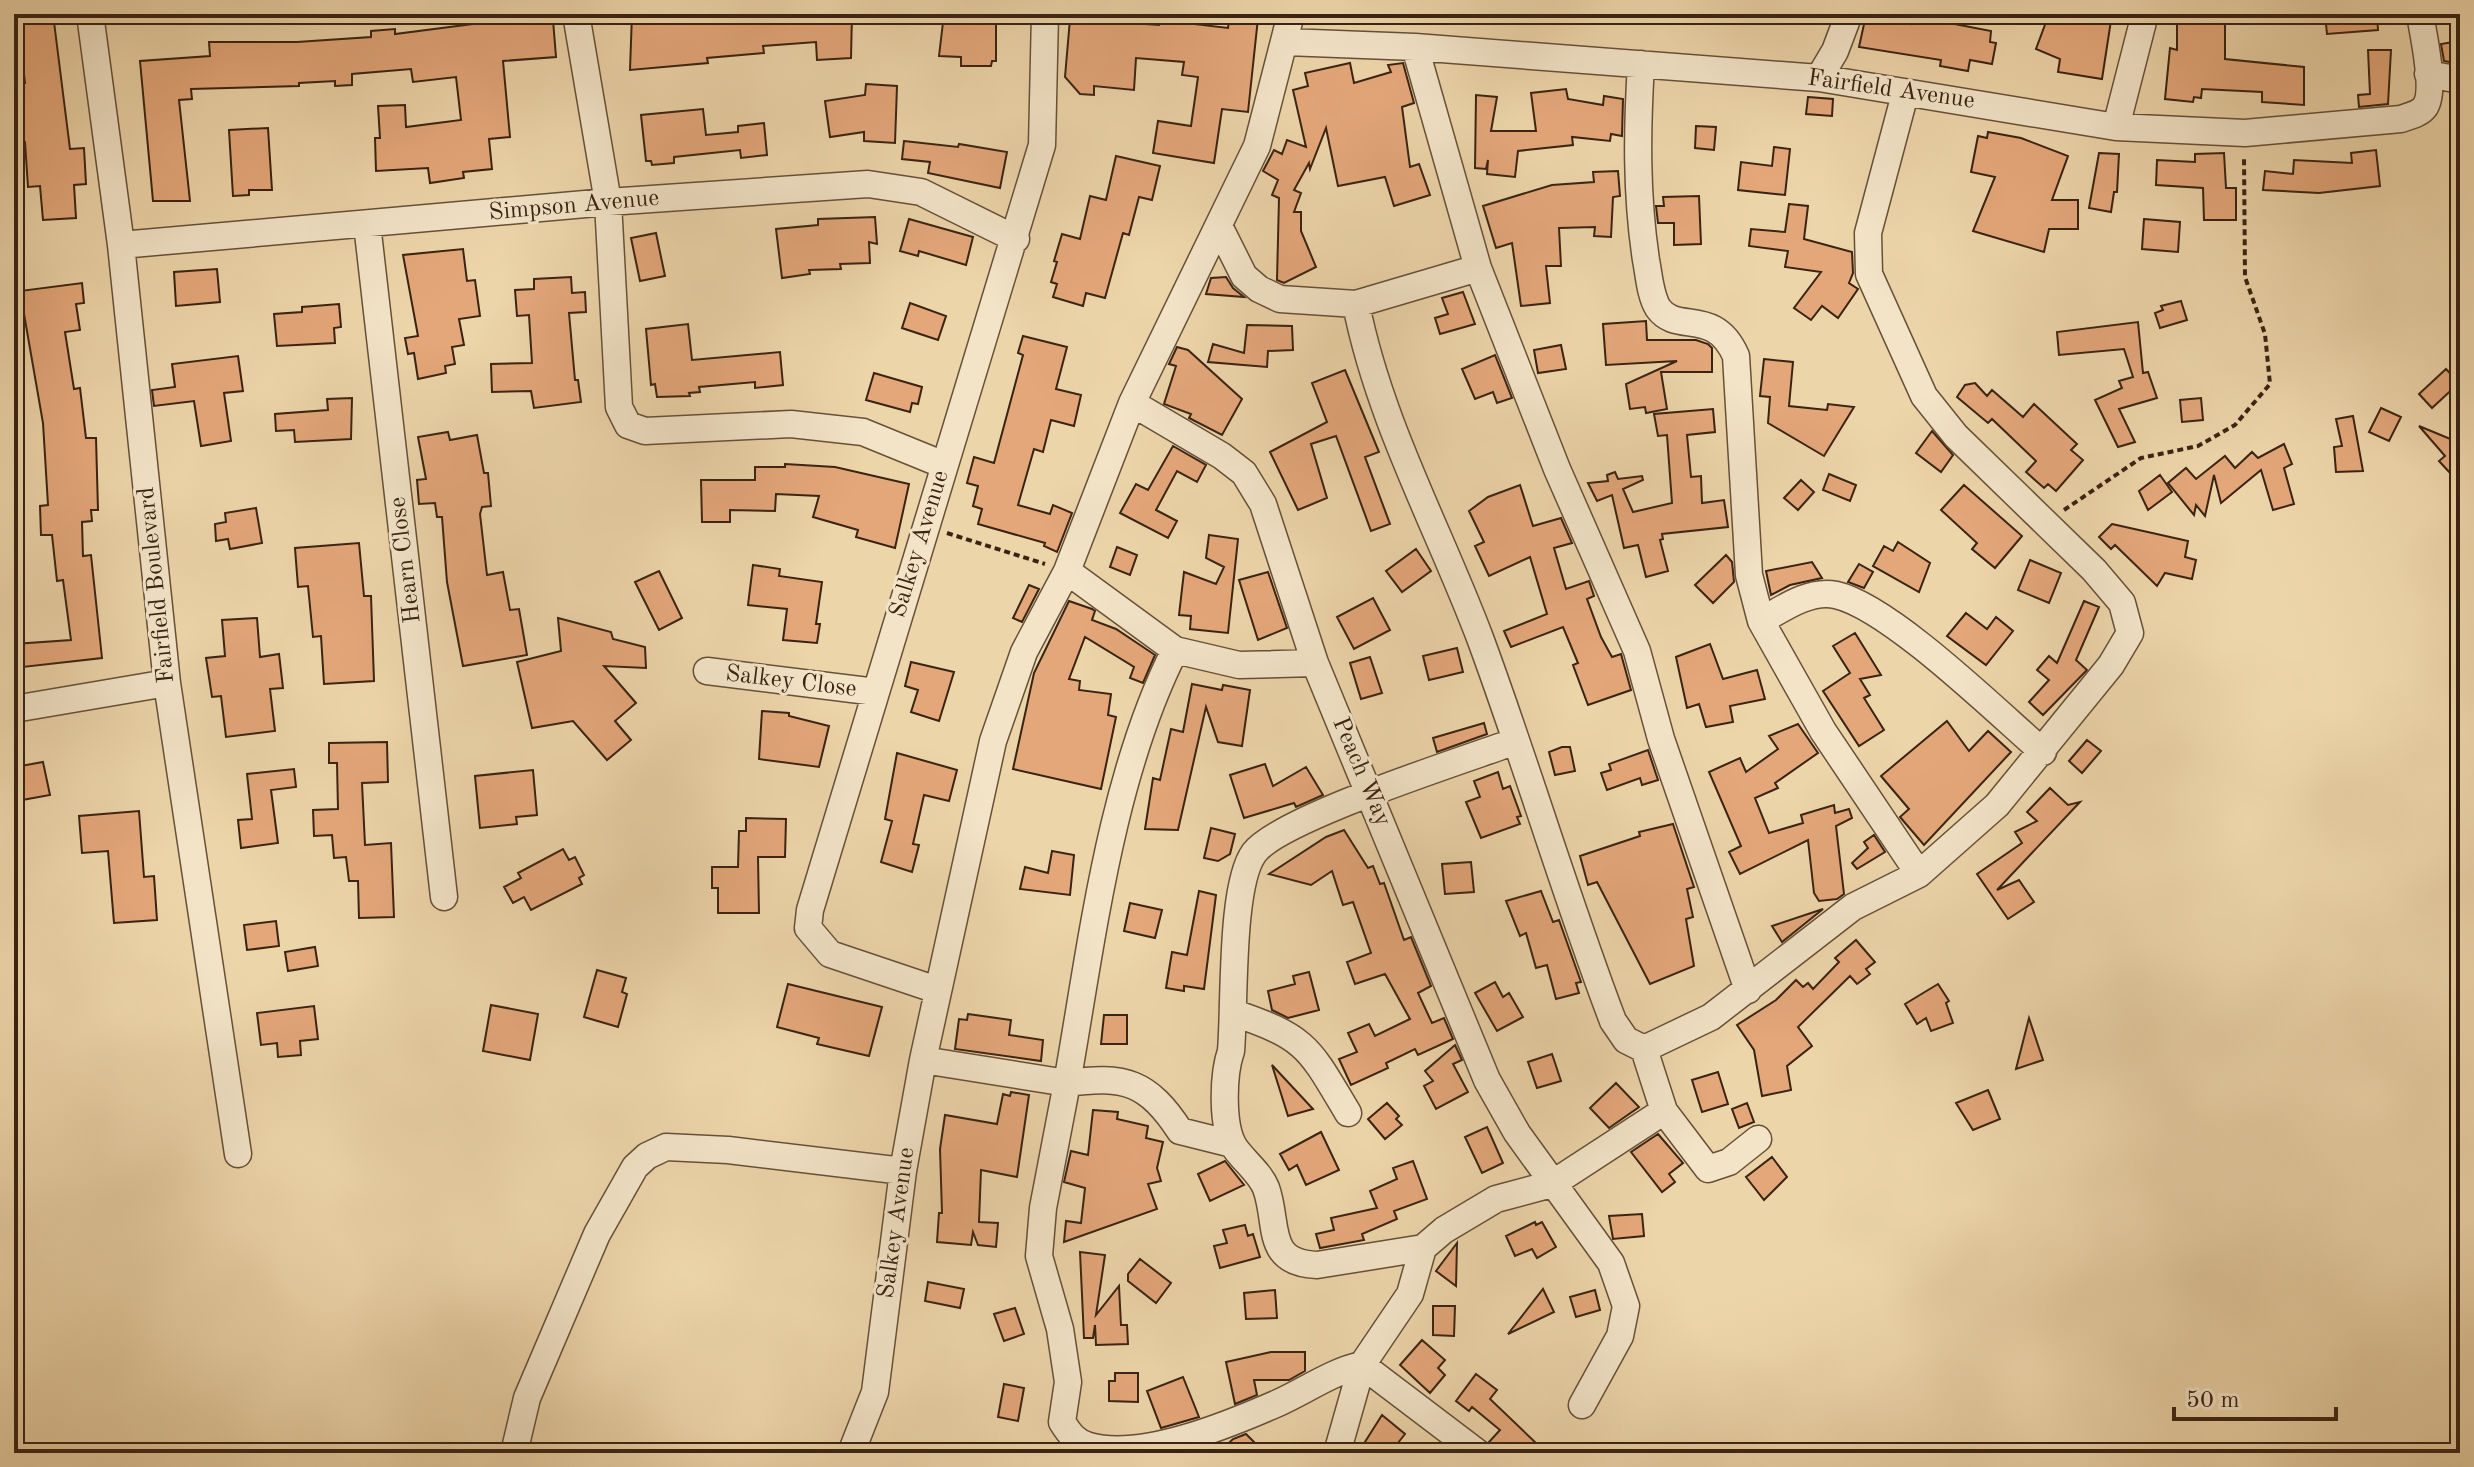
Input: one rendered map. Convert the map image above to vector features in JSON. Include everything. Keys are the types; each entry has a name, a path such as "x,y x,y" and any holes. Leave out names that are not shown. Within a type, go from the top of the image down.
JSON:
{"street":[{"name":"Fairfield Boulevard","path":"90,14 121,245 167,683 238,1154"},
{"path":"576,14 608,202 619,407 628,425 645,431 791,424 863,432 944,465"},
{"name":"Salkey Avenue","path":"937,990 830,954 808,928 810,910 1042,145 1045,14"},
{"name":"Salkey Avenue","path":"851,1453 875,1392 903,1171 923,1060 993,741 1024,652 1067,571 1132,403 1220,228 1257,146 1291,14"},
{"path":"1819,78 1835,51 1849,14"},
{"path":"2116,127 2145,14"},
{"path":"2420,14 2428,74 2460,80"},
{"name":"Fairfield Avenue","path":"1286,42 1415,47 1819,78 1905,94 1931,94 2116,127 2245,133 2401,119 2422,111 2429,100 2428,74"},
{"path":"1415,47 1478,268 1574,510 1637,651 1661,739 1748,990"},
{"path":"1641,64 1636,150 1651,286 1658,308 1669,316 1710,325 1729,338 1736,356 1749,575 1761,621 1823,731 1919,874"},
{"path":"1644,1049 1711,1017 1853,907 1919,874 1997,805 2111,665 2130,633 2122,603 1956,436 1924,396 1869,274 1868,233 1905,94"},
{"name":"Simpson Avenue","path":"121,245 608,202 868,184 921,192 1016,239"},
{"name":"Hearn Close","path":"367,224 444,897"},
{"path":"1220,228 1244,276 1259,289 1280,299 1356,304 1478,268"},
{"path":"1356,304 1365,347 1389,423 1445,551 1516,741 1613,1021 1626,1040 1644,1049 1664,1111 1708,1169 1729,1162 1758,1139"},
{"name":"Peach Way","path":"1132,403 1222,456 1244,473 1263,504 1315,663 1487,1080 1552,1184 1611,1263 1626,1306 1620,1336 1582,1405"},
{"path":"1067,571 1175,650 1239,665 1315,663"},
{"path":"1761,621 1803,598 1835,594 1872,612 1945,666 2043,752"},
{"path":"1175,650 1151,697 1117,824 1043,1208 1039,1256 1060,1329 1068,1382 1062,1422 1072,1437 1088,1446 1108,1448 1168,1442 1240,1418 1319,1383 1337,1370 1362,1365 1478,1453"},
{"name":"Salkey Close","path":"707,671 876,692"},
{"path":"14,709 167,683"},
{"path":"1516,741 1370,794 1275,836 1255,852 1245,874 1239,906 1231,1051 1224,1071 1232,1144 1266,1186 1273,1229 1284,1255 1300,1265 1360,1260 1423,1248 1444,1230 1496,1199 1552,1184 1664,1111"},
{"path":"1234,1013 1280,1028 1302,1043 1348,1113"},
{"path":"923,1060 1067,1083 1090,1080 1145,1088 1162,1104 1180,1131 1232,1144"},
{"path":"514,1453 527,1398 597,1234 635,1167 647,1156 666,1147 728,1150 903,1171"},
{"path":"1337,1453 1362,1365 1410,1294 1423,1248"}],"path":[{"path":"2045,523 2141,458 2198,446 2235,425 2270,384 2265,334 2245,277 2245,133"},
{"path":"926,526 1067,571"}],"building":[{"path":"17,14 53,14 70,149 84,148 86,184 74,185 76,218 43,220 40,186 28,187 25,142 14,143 14,83 25,83"},
{"path":"632,14 852,14 851,58 817,60 816,42 763,46 764,53 707,58 708,63 630,70"},
{"path":"944,14 996,14 996,61 992,61 991,66 961,66 961,57 939,56"},
{"path":"1230,14 1258,18 1248,112 1222,109 1214,163 1153,153 1158,121 1191,126 1198,77 1182,75 1184,62 1136,58 1134,90 1094,86 1094,95 1080,94 1065,77 1070,19 1159,25 1160,20 1228,28"},
{"path":"2049,14 2112,14 2102,79 2058,72 2060,59 2036,49"},
{"path":"2325,14 2377,14 2378,30 2327,34"},
{"path":"1866,15 1911,24 1913,16 1991,31 1990,42 1996,43 1992,64 1970,60 1968,71 1940,66 1941,60 1859,47"},
{"path":"553,20 556,57 503,61 510,137 489,139 492,169 463,172 464,178 430,183 428,168 376,171 375,138 380,138 378,106 405,105 406,127 461,120 456,77 413,82 411,69 352,74 352,85 335,86 335,81 299,83 299,86 191,89 192,99 179,100 190,201 153,201 140,61 210,56 209,42 297,42 371,37 371,31 395,29 395,34 496,21"},
{"path":"2177,23 2225,23 2225,59 2304,67 2304,105 2262,102 2262,92 2202,89 2201,98 2194,97 2193,102 2165,99 2170,48 2177,50"},
{"path":"2460,41 2460,64 2444,61 2441,44"},
{"path":"2368,50 2391,50 2388,104 2359,107 2358,95 2370,94"},
{"path":"1350,63 1354,83 1391,72 1388,65 1403,63 1414,103 1402,107 1410,167 1419,164 1430,195 1394,206 1385,177 1338,186 1326,128 1310,169 1309,163 1294,190 1301,193 1294,212 1301,212 1301,231 1316,267 1284,283 1277,280 1279,198 1272,195 1278,180 1263,171 1274,150 1282,154 1287,140 1306,147 1293,90 1308,86 1305,73"},
{"path":"866,84 897,86 895,143 864,141 864,132 830,137 825,101 865,95"},
{"path":"1566,89 1568,99 1603,105 1604,96 1623,99 1622,136 1611,134 1610,141 1572,137 1573,145 1518,151 1515,177 1487,174 1488,160 1486,169 1475,168 1476,95 1497,97 1491,131 1536,131 1531,93"},
{"path":"1808,97 1833,99 1832,116 1806,114"},
{"path":"703,109 706,135 738,132 738,126 764,123 767,155 741,158 740,150 674,157 674,163 652,165 651,161 646,161 641,115"},
{"path":"1696,126 1716,127 1714,150 1695,148"},
{"path":"268,128 272,190 249,190 249,195 233,196 229,130"},
{"path":"1988,132 2021,138 2068,156 2052,200 2078,200 2078,229 2049,229 2044,252 1973,231 1995,177 1971,172 1978,136 1987,138"},
{"path":"904,141 958,147 959,144 1007,152 1000,188 928,173 930,162 902,159"},
{"path":"1774,147 1790,149 1785,195 1738,190 1741,162 1772,166"},
{"path":"2376,150 2380,186 2319,193 2263,190 2265,171 2293,174 2294,160 2352,163 2351,153"},
{"path":"2099,153 2119,154 2117,192 2114,192 2111,212 2089,208"},
{"path":"2224,153 2226,188 2236,188 2236,220 2204,220 2203,188 2156,185 2157,160 2195,162 2195,154"},
{"path":"1116,156 1160,166 1152,200 1139,197 1129,235 1123,233 1105,298 1086,293 1083,306 1053,297 1057,284 1051,282 1057,262 1054,261 1062,234 1080,239 1090,196 1106,200"},
{"path":"1618,171 1620,196 1613,197 1611,237 1594,236 1595,227 1559,228 1561,266 1546,266 1550,303 1521,306 1512,243 1496,248 1483,206 1552,185 1594,182 1593,172"},
{"path":"1699,196 1701,244 1674,245 1674,223 1658,223 1656,206 1664,206 1663,197"},
{"path":"1789,204 1808,206 1804,239 1852,252 1853,273 1849,283 1858,289 1838,318 1822,306 1811,320 1794,308 1821,272 1785,267 1788,251 1749,246 1751,229 1785,232"},
{"path":"875,217 877,244 869,242 870,263 840,264 841,269 809,270 810,274 782,278 776,229 818,225 818,219"},
{"path":"909,219 973,237 966,265 919,251 918,256 900,251"},
{"path":"2144,219 2180,222 2178,252 2142,249"},
{"path":"656,233 665,276 640,281 631,238"},
{"path":"463,249 467,281 475,280 480,316 459,319 464,345 452,347 455,364 445,366 446,373 418,379 414,353 408,354 405,338 418,336 403,255"},
{"path":"217,269 220,302 176,306 174,272"},
{"path":"571,277 572,293 585,292 586,312 569,313 575,380 578,380 581,402 534,408 531,391 492,392 491,364 532,363 529,315 517,316 515,290 534,289 534,279"},
{"path":"1226,277 1244,297 1206,294 1211,278"},
{"path":"82,283 84,303 76,304 80,330 65,332 74,389 80,388 86,438 96,438 98,510 91,510 92,521 82,522 83,556 91,555 102,658 14,668 14,644 71,640 63,580 57,581 52,535 41,535 40,506 48,505 43,423 20,291"},
{"path":"1463,292 1475,324 1440,334 1435,318 1448,314 1442,298"},
{"path":"2181,301 2187,320 2160,328 2155,313 2163,310 2161,306"},
{"path":"910,303 946,316 938,340 902,328"},
{"path":"339,304 341,327 334,328 335,343 277,346 274,314 302,312 302,307"},
{"path":"1646,321 1647,340 1696,340 1708,344 1712,348 1712,372 1661,372 1667,409 1646,413 1645,407 1630,409 1626,384 1677,361 1606,365 1603,324"},
{"path":"2138,322 2143,373 2148,372 2157,398 2119,409 2135,442 2118,447 2095,400 2122,388 2119,381 2133,377 2124,349 2059,355 2057,332"},
{"path":"688,324 692,360 780,352 783,385 755,388 755,382 699,387 700,392 689,393 690,396 657,397 655,384 651,385 646,329"},
{"path":"1247,325 1292,326 1293,350 1268,351 1267,367 1208,362 1213,344 1244,353"},
{"path":"1023,336 1067,347 1056,389 1081,395 1074,426 1051,420 1043,452 1034,449 1018,505 1050,514 1053,505 1072,513 1057,552 1044,546 1045,543 978,524 982,509 973,506 978,486 967,483 974,457 994,463 1023,355 1018,353"},
{"path":"1561,345 1566,369 1538,373 1534,350"},
{"path":"1177,347 1188,350 1242,399 1222,435 1189,418 1191,414 1164,404 1176,366 1169,364"},
{"path":"1495,355 1512,398 1497,403 1493,392 1475,399 1462,369"},
{"path":"238,356 243,391 224,393 231,441 201,446 194,401 154,406 152,390 175,387 172,364"},
{"path":"1764,359 1793,362 1789,406 1827,410 1828,404 1854,407 1824,456 1768,423 1770,397 1760,396"},
{"path":"2446,369 2459,383 2432,408 2419,394"},
{"path":"1345,370 1379,452 1365,457 1390,524 1371,531 1336,436 1311,444 1327,498 1298,510 1270,452 1327,422 1312,383"},
{"path":"874,373 922,387 918,404 912,403 910,412 866,400"},
{"path":"1975,383 1987,396 1992,390 2023,417 2034,404 2077,444 2071,450 2083,460 2056,491 2048,484 2044,488 2026,472 2036,461 1992,419 1988,423 1957,397 1965,385"},
{"path":"352,398 351,439 295,442 294,430 276,431 275,414 328,410 327,399"},
{"path":"2201,398 2203,420 2182,422 2180,400"},
{"path":"2381,408 2401,417 2389,441 2369,432"},
{"path":"1713,409 1715,432 1687,435 1691,477 1701,476 1702,503 1724,500 1728,527 1662,534 1663,539 1660,540 1668,571 1646,577 1638,545 1624,548 1612,495 1597,501 1588,483 1608,481 1607,475 1615,472 1618,479 1642,476 1643,480 1623,489 1633,512 1672,503 1667,435 1658,436 1654,414"},
{"path":"2353,416 2363,471 2336,472 2334,447 2342,446 2336,419"},
{"path":"2419,426 2460,443 2460,474 2456,469 2451,474 2439,461 2445,456"},
{"path":"1932,431 1953,455 1941,472 1916,453"},
{"path":"448,432 450,440 477,435 484,473 488,473 491,506 482,507 480,514 487,575 503,572 510,610 519,609 527,655 463,666 447,582 442,517 437,517 435,503 419,504 417,480 426,479 418,437"},
{"path":"2284,444 2292,464 2284,468 2294,504 2273,510 2261,470 2221,503 2214,475 2205,516 2196,505 2194,515 2168,483 2186,468 2196,479 2225,456 2235,468 2252,452 2258,458"},
{"path":"1173,446 1206,465 1197,482 1177,471 1156,510 1177,521 1168,538 1120,513 1136,484 1148,490"},
{"path":"785,464 835,467 909,484 895,548 856,537 858,530 813,517 819,496 776,494 775,511 730,510 730,522 702,522 701,480 755,480 755,467 785,467"},
{"path":"1829,474 1856,485 1850,501 1823,490"},
{"path":"2160,475 2172,492 2148,510 2139,491"},
{"path":"1801,480 1814,492 1798,510 1784,498"},
{"path":"1520,485 1533,526 1561,518 1572,543 1554,548 1566,589 1589,581 1594,596 1587,599 1601,637 1612,657 1621,654 1631,690 1588,705 1573,665 1578,663 1563,627 1511,647 1504,631 1547,614 1530,557 1489,576 1475,546 1484,542 1469,511 1488,497"},
{"path":"1964,485 2022,536 1995,568 1972,549 1977,543 1941,510"},
{"path":"256,508 262,543 230,549 228,539 216,541 215,524 226,522 225,513"},
{"path":"2112,524 2188,541 2185,557 2196,560 2192,579 2165,573 2157,586 2115,545 2111,549 2099,537"},
{"path":"1209,535 1238,539 1228,633 1190,629 1191,616 1179,615 1184,572 1216,584 1224,567 1206,558"},
{"path":"1898,542 1930,563 1919,592 1873,566 1884,546 1893,551"},
{"path":"359,543 364,596 371,596 374,681 324,684 321,636 313,637 308,586 298,587 295,548"},
{"path":"1117,547 1137,555 1130,575 1110,567"},
{"path":"1416,549 1431,571 1402,592 1386,571"},
{"path":"1726,555 1732,562 1734,582 1713,603 1695,585"},
{"path":"2030,560 2061,573 2049,603 2018,590"},
{"path":"1812,562 1822,578 1790,585 1771,595 1766,571"},
{"path":"1859,564 1873,572 1864,588 1848,582"},
{"path":"753,565 780,569 779,576 822,582 816,624 820,624 817,643 783,640 787,609 748,605"},
{"path":"659,571 682,618 659,630 635,582"},
{"path":"1268,572 1287,628 1258,640 1239,580"},
{"path":"1029,585 1039,589 1022,622 1013,618"},
{"path":"1373,598 1390,630 1354,649 1337,617"},
{"path":"1069,601 1092,609 1095,611 1092,620 1116,629 1155,655 1143,683 1130,678 1134,667 1085,637 1069,679 1080,681 1079,690 1111,694 1108,715 1116,717 1101,789 1013,769 1034,673"},
{"path":"2084,601 2099,607 2076,660 2087,670 2043,715 2029,702 2049,680 2037,670 2049,656 2057,663"},
{"path":"1966,613 1987,629 1996,617 2013,631 1986,665 1947,636"},
{"path":"257,618 260,657 279,654 283,688 270,689 275,731 226,737 221,696 212,697 206,658 225,656 222,620"},
{"path":"558,618 611,632 613,639 645,647 646,668 604,666 636,703 615,721 631,740 607,760 573,721 532,728 517,662 561,651"},
{"path":"1855,633 1881,675 1860,679 1870,695 1864,698 1884,730 1859,746 1823,691 1850,673 1833,646"},
{"path":"1710,644 1723,679 1757,670 1765,699 1730,706 1733,722 1706,727 1699,704 1687,708 1676,657"},
{"path":"1457,648 1463,672 1429,680 1423,656"},
{"path":"1370,657 1382,693 1361,699 1350,663"},
{"path":"911,662 954,672 939,721 911,712 918,690 905,686"},
{"path":"1192,684 1222,690 1223,685 1250,690 1242,746 1218,742 1206,707 1178,830 1145,829 1153,778 1160,780 1171,729 1183,732"},
{"path":"762,711 789,713 789,716 829,726 819,767 759,759"},
{"path":"1947,721 1969,751 1988,731 2011,752 1924,845 1900,817 1909,809 1881,776"},
{"path":"1484,723 1487,734 1437,752 1433,738"},
{"path":"1798,724 1818,753 1775,783 1778,788 1755,798 1769,833 1803,823 1801,815 1834,805 1835,813 1849,809 1852,818 1836,826 1844,894 1837,899 1819,901 1814,893 1808,840 1740,874 1729,852 1741,846 1709,772 1740,758 1746,772 1778,749 1769,736"},
{"path":"2087,740 2101,751 2082,773 2069,761"},
{"path":"387,742 388,782 362,783 365,845 391,843 394,917 359,918 358,881 349,881 346,857 334,858 332,835 314,836 313,810 338,809 337,763 329,763 329,743"},
{"path":"1570,747 1575,771 1555,775 1549,752"},
{"path":"1648,750 1658,780 1642,785 1640,778 1607,790 1601,773 1611,770 1609,764"},
{"path":"897,753 957,770 949,801 924,795 913,844 919,845 912,872 881,862 892,821 885,819"},
{"path":"43,762 50,795 22,800 15,767"},
{"path":"1265,764 1273,786 1306,767 1323,795 1296,807 1294,803 1244,818 1230,775"},
{"path":"294,769 296,787 271,790 278,843 241,848 238,820 252,819 247,774"},
{"path":"533,770 537,815 516,817 517,824 480,828 475,776"},
{"path":"1498,772 1503,789 1510,786 1521,816 1517,817 1520,824 1481,838 1466,802 1480,797 1474,781"},
{"path":"2050,788 2068,805 2080,802 1997,890 2019,880 2034,902 2008,919 1977,874 2022,843 2015,832 2037,821 2027,812"},
{"path":"139,811 144,877 154,876 157,920 114,923 108,851 82,853 79,816"},
{"path":"746,818 786,819 785,857 758,857 759,913 718,913 718,888 712,888 712,867 738,867 739,831 746,831"},
{"path":"1673,824 1694,887 1687,889 1693,917 1686,919 1694,966 1650,984 1597,882 1588,885 1580,856 1640,836 1639,832"},
{"path":"1211,828 1235,834 1230,854 1218,861 1204,858"},
{"path":"1344,830 1368,868 1373,866 1380,884 1384,883 1404,940 1411,937 1431,986 1418,993 1432,1023 1444,1018 1453,1039 1418,1055 1415,1049 1386,1063 1388,1068 1351,1085 1339,1059 1357,1052 1348,1033 1369,1024 1375,1036 1410,1019 1385,974 1355,984 1347,962 1371,953 1353,902 1343,905 1332,871 1311,885 1269,874 1326,837"},
{"path":"1874,835 1885,852 1857,869 1852,863 1868,848 1864,842"},
{"path":"563,849 569,860 575,857 584,875 579,878 582,884 531,910 524,897 513,903 504,887 521,878 518,873"},
{"path":"1052,851 1074,855 1070,895 1020,889 1025,867 1048,873"},
{"path":"1471,862 1474,892 1445,894 1442,864"},
{"path":"1199,891 1216,895 1204,989 1184,986 1184,991 1166,988 1172,952 1187,955"},
{"path":"1541,891 1553,922 1559,920 1581,982 1576,983 1579,993 1556,999 1547,965 1536,968 1526,933 1520,936 1506,901"},
{"path":"1130,903 1162,910 1155,938 1124,931"},
{"path":"1823,909 1782,942 1772,926"},
{"path":"276,921 279,946 247,950 244,925"},
{"path":"1856,940 1875,962 1866,969 1870,974 1857,984 1850,976 1798,1027 1812,1046 1787,1066 1791,1090 1762,1096 1754,1050 1737,1025 1776,1000 1796,980 1803,987 1808,983 1813,989 1839,962 1835,958"},
{"path":"315,947 318,966 288,971 285,952"},
{"path":"597,970 626,978 622,992 627,994 618,1027 584,1017"},
{"path":"1309,972 1319,1010 1288,1018 1272,1010 1268,991 1295,984 1293,976"},
{"path":"1495,982 1503,997 1509,993 1523,1017 1497,1031 1475,993"},
{"path":"788,984 882,1007 869,1056 817,1044 819,1038 777,1027"},
{"path":"1938,984 1949,1001 1946,1003 1953,1023 1931,1031 1926,1018 1917,1024 1905,1004"},
{"path":"491,1005 538,1014 530,1060 483,1051"},
{"path":"314,1006 318,1039 300,1041 301,1055 278,1057 277,1043 261,1045 257,1013"},
{"path":"968,1014 1011,1020 1009,1035 1043,1040 1041,1061 955,1049 959,1019 967,1020"},
{"path":"1104,1015 1127,1015 1127,1044 1101,1044"},
{"path":"2029,1018 2043,1060 2016,1069"},
{"path":"1455,1045 1462,1060 1453,1064 1468,1092 1436,1109 1424,1086 1433,1081 1425,1071"},
{"path":"1552,1054 1561,1081 1537,1088 1528,1062"},
{"path":"1272,1065 1313,1109 1288,1116"},
{"path":"1718,1072 1728,1104 1702,1112 1692,1080"},
{"path":"1616,1083 1639,1107 1609,1128 1590,1108"},
{"path":"1988,1090 2000,1119 1973,1130 1956,1103"},
{"path":"1011,1092 1029,1095 1017,1177 981,1170 979,1222 998,1223 996,1247 978,1245 973,1232 971,1245 937,1242 939,1213 942,1213 940,1149 945,1115 997,1124 1003,1094 1010,1096"},
{"path":"1387,1103 1399,1116 1396,1119 1402,1125 1385,1139 1368,1119"},
{"path":"1747,1103 1754,1122 1739,1128 1732,1109"},
{"path":"1093,1110 1118,1112 1117,1119 1148,1126 1146,1138 1163,1142 1157,1168 1161,1181 1148,1184 1157,1209 1064,1242 1066,1221 1081,1223 1085,1188 1064,1182 1071,1151 1088,1155"},
{"path":"1487,1127 1503,1163 1482,1173 1465,1137"},
{"path":"1321,1132 1339,1170 1306,1185 1297,1165 1289,1170 1280,1154"},
{"path":"1658,1134 1683,1163 1669,1174 1675,1182 1662,1192 1631,1152"},
{"path":"1772,1157 1787,1177 1764,1200 1746,1177"},
{"path":"1225,1161 1244,1185 1210,1201 1198,1174"},
{"path":"1413,1161 1427,1199 1394,1211 1397,1219 1362,1234 1364,1240 1320,1248 1316,1234 1334,1230 1331,1218 1377,1208 1370,1191 1397,1179 1393,1168"},
{"path":"1642,1214 1644,1236 1613,1239 1609,1216"},
{"path":"1535,1222 1536,1225 1542,1222 1556,1247 1537,1258 1532,1249 1515,1256 1506,1236"},
{"path":"1245,1225 1248,1236 1253,1234 1260,1257 1220,1268 1214,1246 1227,1243 1223,1230"},
{"path":"1457,1243 1456,1286 1436,1271"},
{"path":"1080,1252 1105,1255 1096,1315 1119,1286 1121,1325 1127,1325 1128,1344 1096,1345 1095,1325 1093,1338 1084,1338"},
{"path":"1140,1259 1171,1283 1156,1303 1128,1281 1128,1274"},
{"path":"928,1282 964,1289 960,1308 925,1301"},
{"path":"1543,1289 1554,1312 1508,1334"},
{"path":"1275,1290 1277,1318 1246,1319 1244,1293"},
{"path":"1595,1290 1600,1310 1576,1317 1570,1297"},
{"path":"1433,1306 1455,1306 1454,1336 1433,1335"},
{"path":"1015,1308 1024,1334 1004,1341 994,1314"},
{"path":"1422,1340 1445,1360 1438,1368 1445,1375 1430,1393 1400,1365"},
{"path":"1271,1352 1305,1352 1305,1371 1289,1380 1254,1380 1257,1395 1235,1404 1226,1362"},
{"path":"1115,1373 1138,1373 1138,1402 1109,1401 1109,1381 1115,1381"},
{"path":"1476,1374 1497,1390 1490,1399 1536,1443 1527,1453 1498,1453 1489,1442 1500,1430 1472,1407 1469,1411 1456,1401"},
{"path":"1183,1377 1199,1417 1161,1428 1147,1391"},
{"path":"1004,1384 1024,1388 1018,1421 998,1417"},
{"path":"1382,1415 1405,1434 1390,1453 1358,1453"},
{"path":"1246,1434 1265,1453 1218,1453 1233,1439"}]}
